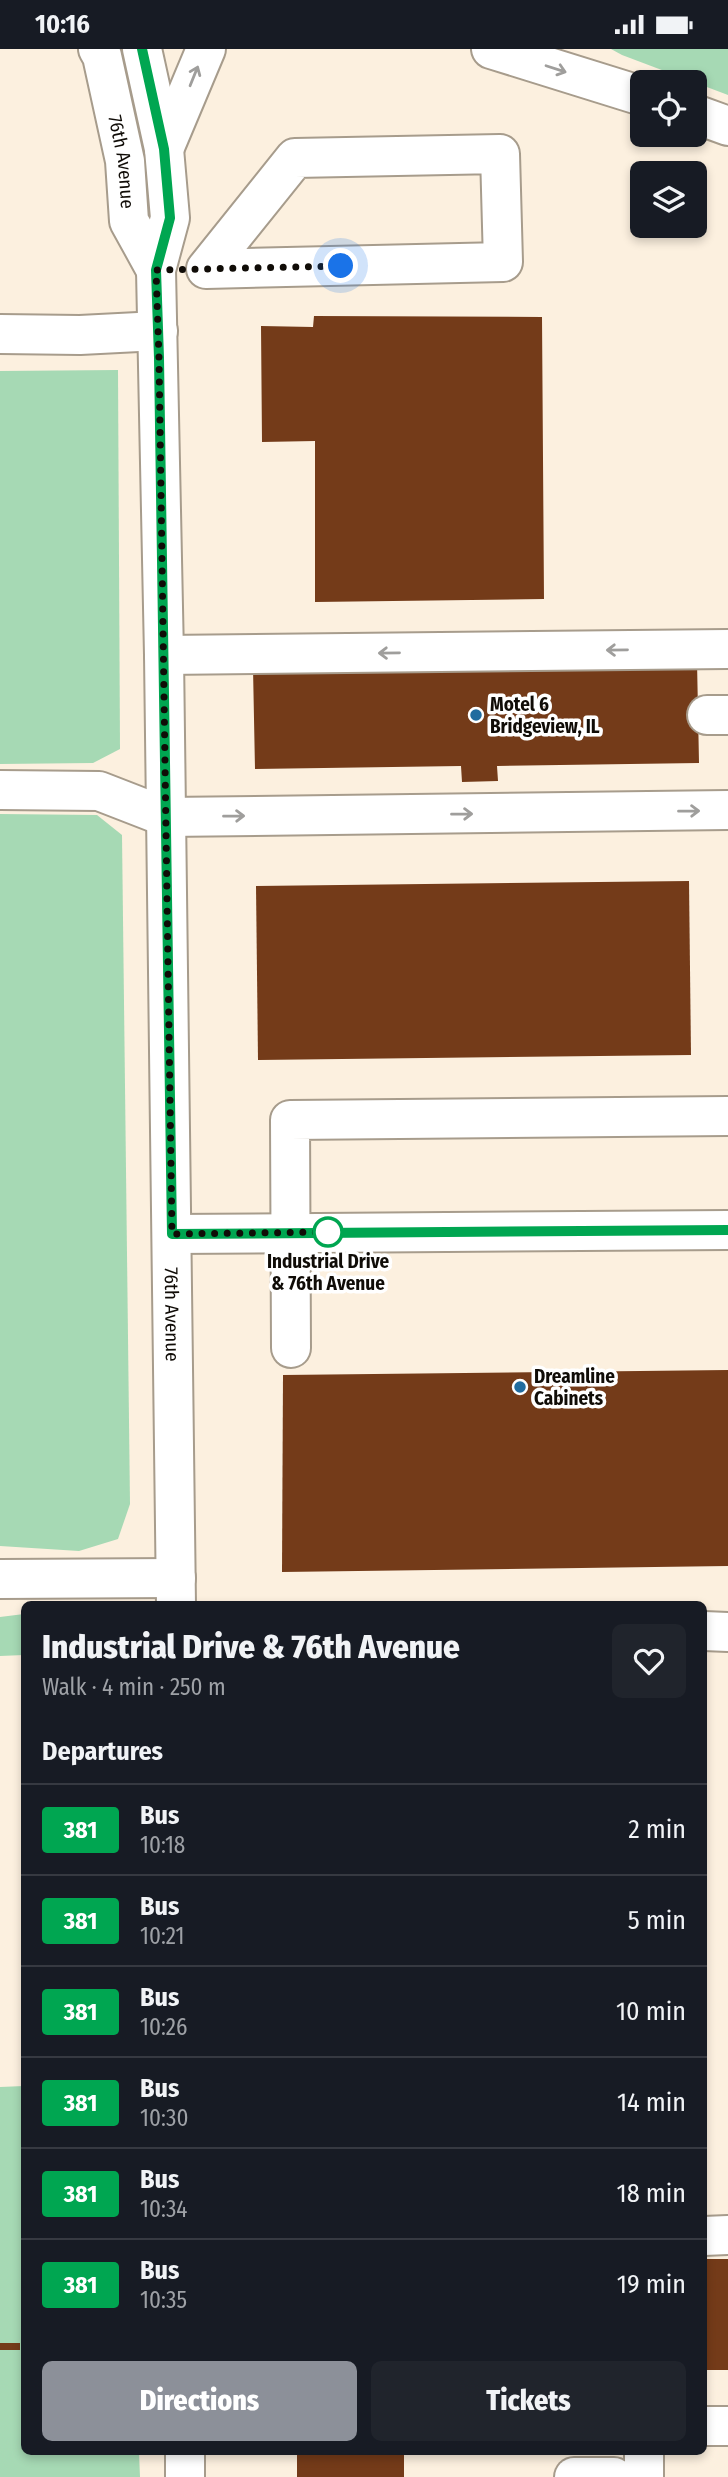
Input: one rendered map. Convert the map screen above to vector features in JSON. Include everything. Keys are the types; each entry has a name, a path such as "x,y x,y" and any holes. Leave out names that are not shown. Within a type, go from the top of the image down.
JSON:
{"main road":[{"name":"76th Avenue","path":"98,49 102,56 125,161 129,221 156,270"},
{"name":"76th Avenue","path":"142,49 164,149 170,218 156,270 176,1591"},
{"path":"164,149 206,49"},
{"path":"491,49 630,92"},
{"path":"707,118 728,126"},
{"path":"156,270 206,269 503,262 500,154 295,158 206,269"},
{"path":"0,334 80,335 158,331"},
{"path":"163,655 728,649"},
{"path":"0,790 99,791 166,817 728,810"},
{"path":"291,1348 290,1121 728,1116"},
{"path":"172,1234 728,1230"},
{"path":"0,1579 176,1591"},
{"path":"707,1631 728,1632"},
{"path":"707,2236 728,2235"},
{"path":"707,2426 728,2426"},
{"path":"185,2455 185,2477"},
{"path":"644,2455 644,2477"},
{"path":"573,2477 614,2477"}],"green space":[{"path":"611,49 728,49 728,95 707,87 707,70 662,70"},
{"path":"118,370 120,749 93,763 0,764 0,371"},
{"path":"0,814 97,815 122,835 130,1504 118,1539 79,1551 0,1546"},
{"path":"21,1614 21,1655 0,1656 0,1617"},
{"path":"21,2086 21,2455 139,2455 140,2477 0,2477 0,2087"}],"building":[{"path":"314,316 542,317 544,599 315,602 315,441 262,442 261,326 313,327"},
{"name":"Motel 6 Bridgeview, IL","path":"697,661 699,763 497,766 498,781 462,782 461,766 255,769 253,668"},
{"path":"689,881 691,1055 258,1060 256,886"},
{"path":"728,1370 728,1566 282,1572 283,1375"},
{"path":"707,2259 728,2259 728,2370 707,2370"},
{"path":"0,2343 20,2343 20,2350 0,2350"},
{"path":"297,2455 404,2455 404,2477 297,2477"}],"bus line":[{"name":"381","path":"142,49 164,149 170,218 156,270 172,1234 728,1230"}],"place":[{"name":"Motel 6 Bridgeview, IL","path":"476,715"},
{"name":"Industrial Drive & 76th Avenue","path":"328,1232"},
{"name":"Dreamline Cabinets","path":"520,1387"}],"route":[{"path":"328,1232 172,1234 156,270 341,266"}]}
